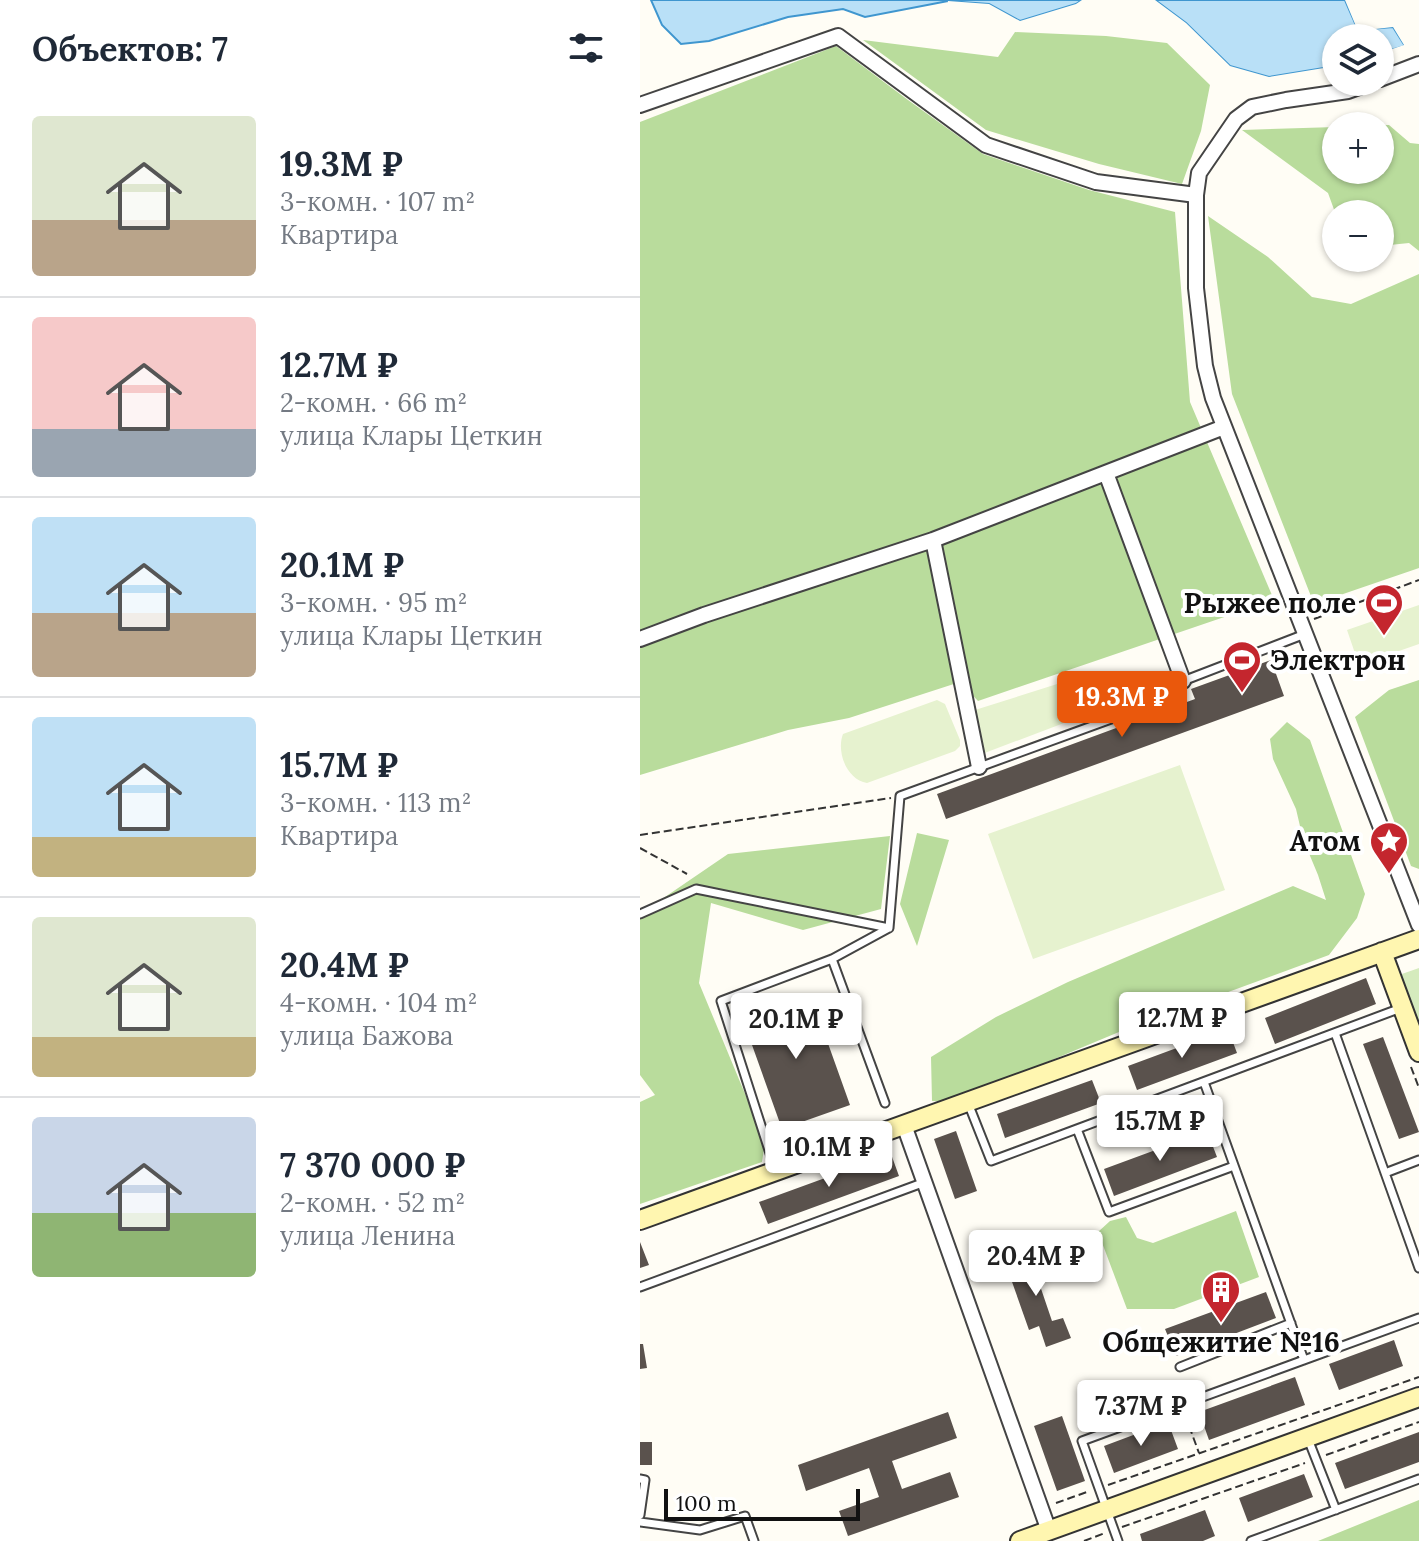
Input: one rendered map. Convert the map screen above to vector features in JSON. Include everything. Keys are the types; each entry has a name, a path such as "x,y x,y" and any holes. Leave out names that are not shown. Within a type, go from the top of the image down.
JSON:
{"street":[{"path":"640,105 838,36 986,145 1096,182 1196,195"},
{"path":"1394,74 1419,64"},
{"path":"1322,95 1252,107 1236,119 1199,173 1196,195 1196,288 1205,366 1224,427 1419,925"},
{"path":"640,639 933,540 1224,427"},
{"path":"1106,473 1183,681"},
{"path":"933,540 979,767"},
{"path":"640,1220 1419,939"},
{"path":"1382,952 1419,1052"},
{"path":"904,1125 1051,1536"},
{"path":"1020,1541 1051,1536 1108,1510 1419,1397"}],"lane":[{"path":"889,928 900,796 1177,695 1183,681 1303,629"},
{"path":"640,914 696,889 889,928"},
{"path":"775,1171 721,1001 832,959 889,928"},
{"path":"832,959 885,1103"},
{"path":"968,1102 991,1161 1403,1007"},
{"path":"1335,1033 1419,1268"},
{"path":"1204,1082 1304,1360"},
{"path":"1137,1107 1150,1141 1216,1116"},
{"path":"1077,1129 1109,1212 1234,1166"},
{"path":"1385,1173 1419,1160"},
{"path":"640,1287 925,1182"},
{"path":"1118,1541 1082,1441 1419,1318"},
{"path":"1180,1367 1291,1323"},
{"path":"1307,1437 1336,1510"},
{"path":"640,1479 645,1480 640,1515"},
{"path":"1251,1541 1419,1479"},
{"path":"640,1522 700,1530 745,1516 754,1541"}],"path":[{"path":"1303,629 1419,580"},
{"path":"640,835 900,796"},
{"path":"640,848 687,874"},
{"path":"1041,1508 1419,1377"},
{"path":"1181,1406 1199,1453"},
{"path":"1084,1541 1419,1422"}],"green space":[{"path":"1015,32 1106,36 1167,43 1210,85 1201,131 1182,184 1099,164 986,130 863,40 998,57"},
{"path":"836,46 983,154 1089,190 1175,212 1190,402 1274,600 978,701 960,682 849,718 788,730 640,775 640,122"},
{"path":"1322,127 1322,184 1394,184 1394,129 1410,143 1419,144 1419,251 1409,243 1394,245 1394,200 1331,200 1328,193 1242,130"},
{"path":"1208,216 1268,257 1312,297 1351,304 1419,274 1419,568 1314,604 1232,394"},
{"name":"Рыжее поле","path":"1419,605 1419,644 1359,665 1347,630"},
{"path":"1073,679 1085,715 982,754 975,710"},
{"path":"1419,680 1419,869 1411,866 1355,717 1389,690"},
{"path":"937,700 945,704 960,740 960,746 955,751 867,783 854,777 842,757 843,734"},
{"path":"1287,722 1310,740 1365,894 1357,918 1329,955 1119,1032 951,1102 932,1101 931,1057 996,1017 1068,982 1293,886 1326,900 1303,839 1296,809 1273,759 1270,739"},
{"path":"1180,765 1225,890 1033,959 988,834"},
{"path":"917,833 949,840 917,946 900,904"},
{"path":"890,836 881,909 803,930 711,903 699,983 765,1142 762,1162 640,1204 640,1102 655,1095 640,1075 640,914 728,854"},
{"path":"1419,968 1419,1029 1399,975"},
{"path":"1236,1211 1259,1277 1174,1309 1127,1309 1098,1232 1110,1221 1126,1217 1137,1238 1153,1243"},
{"path":"1419,1500 1419,1541 1318,1541"}],"water":[{"path":"651,0 1082,0 1020,21 989,4 948,1 865,17 843,9 788,17 709,41 681,44 662,25"},
{"path":"1155,0 1345,0 1355,24 1322,24 1322,68 1269,77 1230,66 1186,23"},
{"path":"1394,29 1405,46 1394,49"}],"pier":[{"path":"1082,0 1086,2 1078,8 1020,25 987,8 947,6 948,1 989,4 1020,21"},
{"path":"1151,0 1186,23 1230,66 1269,77 1322,68 1322,72 1269,81 1229,70 1183,26"},
{"path":"1345,0 1349,0 1359,24 1355,24"},
{"path":"1394,24 1408,48 1394,52 1394,48 1404,45"}],"building":[{"path":"1271,660 1284,696 946,819 937,794 1195,699 1191,689"},
{"path":"1366,978 1376,1004 1275,1044 1265,1018"},
{"path":"810,993 850,1105 782,1129 742,1017"},
{"path":"1228,1029 1237,1053 1137,1090 1128,1066"},
{"path":"1383,1037 1419,1132 1399,1139 1363,1044"},
{"path":"1092,1080 1101,1103 1005,1138 997,1114"},
{"path":"956,1131 977,1191 955,1199 934,1139"},
{"path":"1207,1131 1217,1157 1114,1196 1104,1169"},
{"path":"891,1154 899,1176 768,1224 759,1202"},
{"path":"640,1242 649,1265 640,1268"},
{"path":"1038,1245 1046,1267 1035,1271 1052,1321 1063,1318 1071,1338 1046,1347 1039,1326 1029,1330 1011,1279 1020,1276 1013,1254"},
{"name":"Общежитие №16","path":"1266,1292 1276,1318 1176,1356 1165,1329"},
{"path":"1394,1340 1403,1366 1339,1390 1329,1364"},
{"path":"640,1344 643,1344 647,1368 640,1369"},
{"path":"1295,1377 1305,1405 1209,1440 1199,1412"},
{"path":"948,1412 957,1438 892,1461 902,1489 950,1472 959,1497 848,1536 839,1511 879,1497 869,1468 806,1491 798,1465"},
{"path":"1062,1416 1085,1481 1057,1491 1034,1426"},
{"path":"1168,1422 1178,1449 1114,1473 1104,1446"},
{"path":"1419,1432 1419,1462 1345,1489 1335,1463"},
{"path":"640,1442 652,1442 652,1465 640,1465"},
{"path":"1304,1474 1313,1497 1248,1522 1239,1498"},
{"path":"1205,1510 1215,1536 1203,1541 1142,1541 1140,1534"}],"place":[{"name":"Рыжее поле","path":"1384,637"},
{"name":"Электрон","path":"1242,694"},
{"name":"Атом","path":"1389,875"},
{"name":"Общежитие №16","path":"1221,1324"}]}
